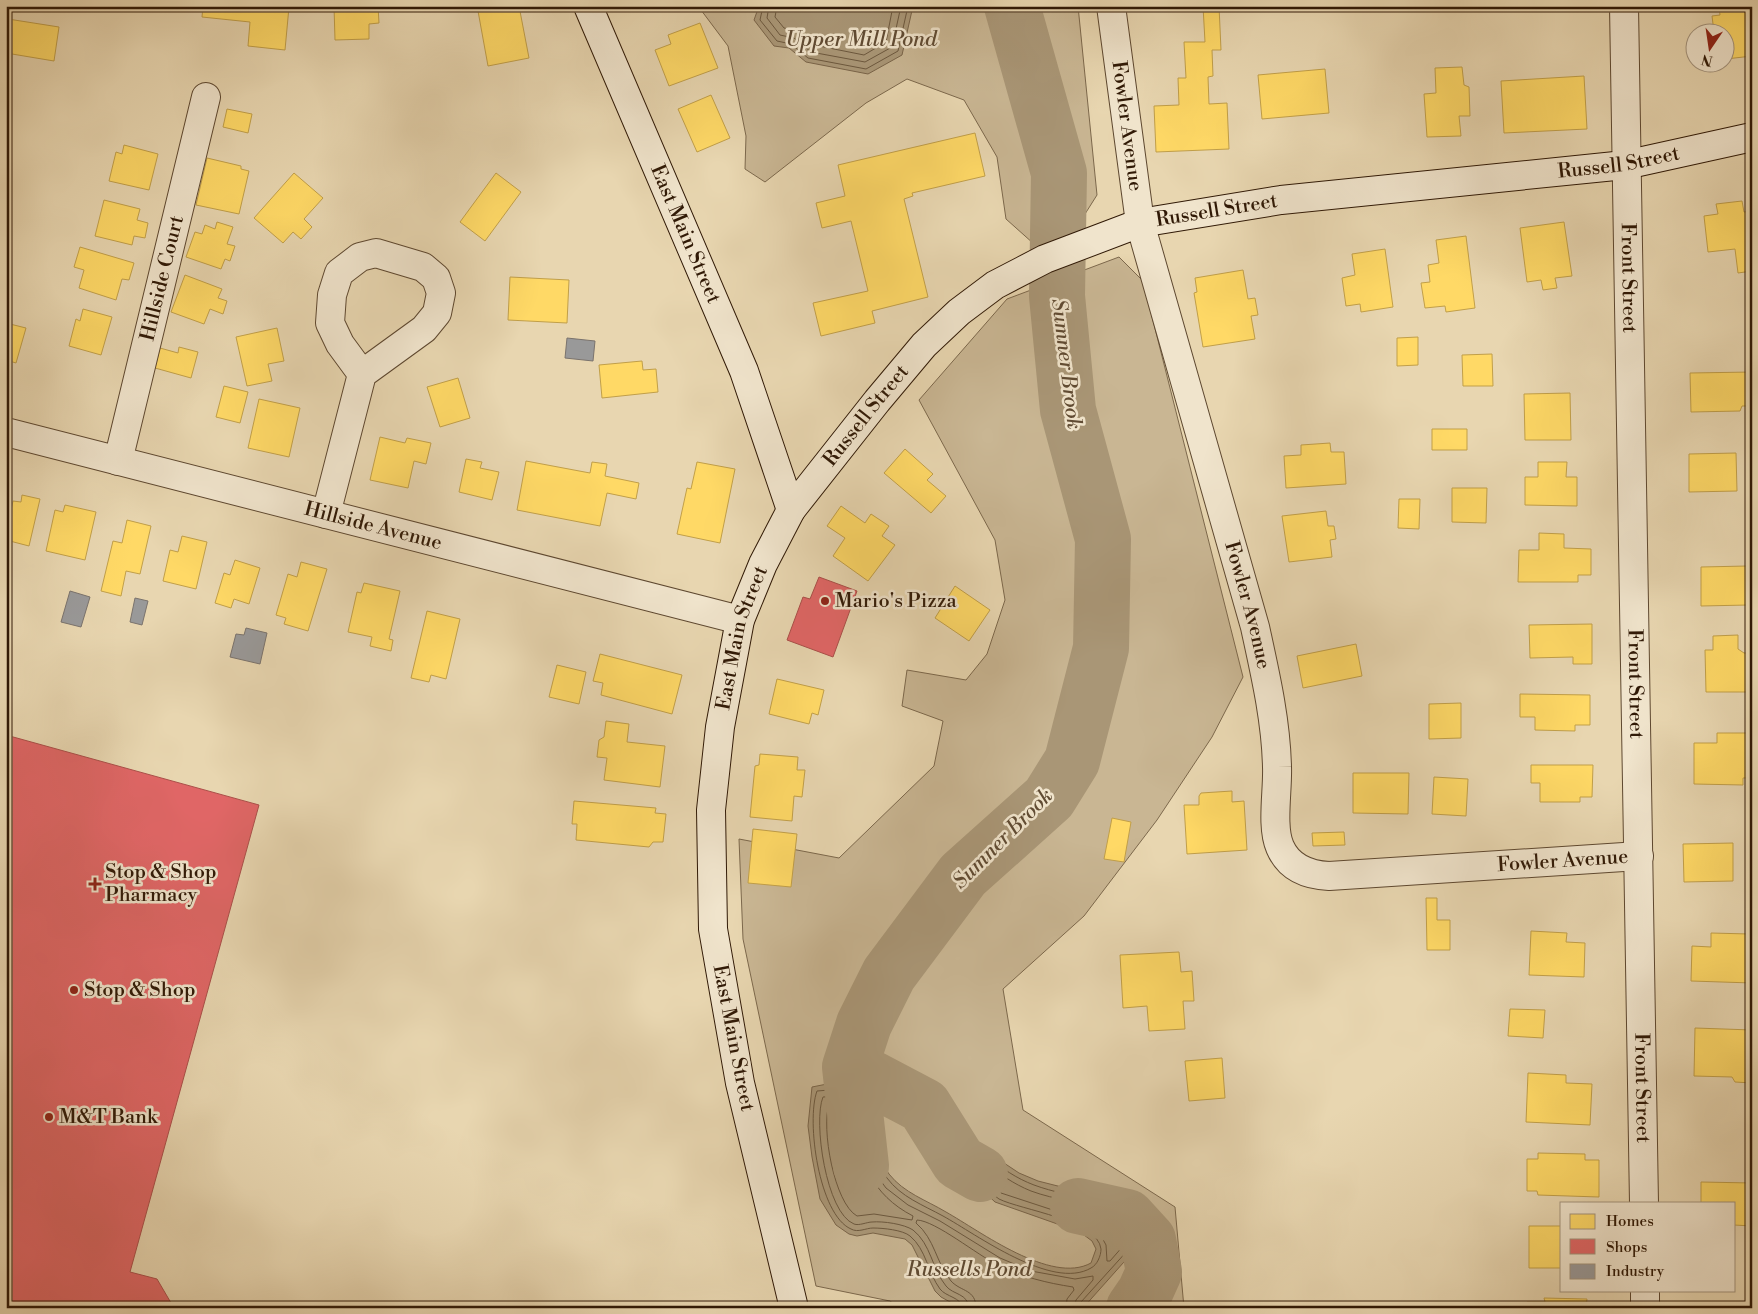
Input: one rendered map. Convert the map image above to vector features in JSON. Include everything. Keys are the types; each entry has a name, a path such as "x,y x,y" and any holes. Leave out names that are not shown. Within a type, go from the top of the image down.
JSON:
{"street":[{"name":"East Main Street","path":"588,6 744,371 791,510 764,564 740,620 720,727 711,810 713,929 740,1083 794,1308"},
{"name":"Fowler Avenue","path":"1110,6 1140,224 1255,627 1269,689 1277,766 1276,834 1280,847 1287,859 1297,868 1307,873 1329,876 1639,856"},
{"name":"Front Street","path":"1624,6 1644,1202"},
{"name":"Hillside Court","path":"118,461 206,98"},
{"name":"Russell Street","path":"791,510 924,345 959,312 995,285 1045,259 1140,224 1281,200 1626,165 1752,138"},
{"path":"326,514 362,374 424,329 437,313 441,293 436,278 423,268 399,258 376,253 360,257 339,274 332,295 330,323 340,344 362,374"},
{"name":"Hillside Avenue","path":"6,432 740,620"},
{"path":"1645,1292 1645,1308"}],"shaded area":[{"path":"698,6 1078,6 1097,195 1085,214 1034,244 1006,219 997,157 964,100 907,79 866,103 765,182 745,169 746,136 728,46"},
{"path":"1119,257 1143,281 1243,677 1212,737 1157,820 1084,916 1003,989 1023,1110 1175,1207 1184,1308 899,1308 890,1301 816,1286 743,939 739,839 839,858 934,766 943,721 902,706 907,670 966,680 987,654 1005,600 995,540 919,400 1007,299"}],"water":[{"name":"Upper Mill Pond","path":"759,6 913,6 902,55 868,74 806,62 789,48 774,46 754,20"},
{"name":"Russells Pond","path":"827,1084 843,1084 873,1109 881,1159 895,1181 916,1196 1016,1253 1037,1262 1056,1267 1075,1268 1091,1263 1096,1249 1092,1241 1080,1232 995,1202 978,1186 963,1178 946,1161 927,1126 929,1119 941,1111 948,1113 992,1155 1019,1173 1038,1181 1109,1199 1137,1212 1156,1226 1083,1308 961,1308 941,1297 935,1291 912,1245 905,1239 873,1233 857,1236 849,1234 836,1225 820,1199 808,1126 812,1087"}],"building: Homes":[{"path":"203,6 289,7 285,50 248,46 250,22 202,17"},
{"path":"334,6 378,6 379,23 369,24 369,39 335,40"},
{"path":"502,6 519,6 529,58 488,66 478,11"},
{"path":"1203,6 1219,6 1221,50 1212,50 1213,76 1208,77 1209,104 1227,103 1229,149 1156,152 1154,106 1179,105 1178,78 1186,78 1184,42 1205,42"},
{"path":"1719,6 1752,6 1752,56 1736,58 1736,22 1713,22 1712,16 1720,15"},
{"path":"6,12 9,12 8,19 59,27 54,61 6,53"},
{"path":"700,23 718,68 669,86 655,50 671,44 668,35"},
{"path":"1462,67 1464,85 1469,87 1470,116 1459,116 1461,136 1427,137 1424,94 1436,93 1435,68"},
{"path":"1325,69 1329,113 1262,119 1258,75"},
{"path":"1584,76 1587,129 1504,133 1501,81"},
{"path":"711,95 730,138 697,152 678,109"},
{"path":"227,109 252,114 248,133 223,127"},
{"path":"975,133 985,176 912,193 913,196 904,199 928,297 872,311 875,323 821,336 813,303 868,291 851,221 822,228 816,203 845,196 838,165"},
{"path":"124,145 158,154 149,190 109,181 116,152 122,154"},
{"path":"207,158 241,166 241,169 249,171 239,214 196,205"},
{"path":"294,173 323,198 304,219 312,227 301,239 293,232 283,243 254,218"},
{"path":"496,173 521,192 485,241 460,222"},
{"path":"104,200 140,209 137,220 148,223 145,238 134,236 132,245 95,236"},
{"path":"1742,201 1744,212 1752,211 1752,271 1738,273 1735,249 1708,252 1704,216 1718,214 1716,204"},
{"path":"217,222 233,227 227,244 235,246 230,261 225,259 221,269 186,257 195,232 202,234 205,225 215,229"},
{"path":"1564,222 1572,276 1555,278 1557,288 1543,290 1541,280 1527,282 1520,228"},
{"path":"1466,236 1475,308 1446,312 1445,306 1425,308 1421,283 1430,282 1428,265 1439,263 1436,240"},
{"path":"80,247 134,263 129,280 122,279 116,300 79,288 84,270 74,267"},
{"path":"1385,249 1393,307 1361,312 1360,304 1346,306 1342,278 1355,275 1352,254"},
{"path":"1243,270 1248,299 1255,298 1258,315 1251,316 1255,339 1203,347 1194,293 1197,292 1195,278"},
{"path":"185,275 222,289 218,298 227,301 223,314 210,309 204,324 171,312"},
{"path":"510,277 569,280 567,323 508,320"},
{"path":"83,309 112,317 101,355 69,346 76,319 80,321"},
{"path":"6,323 26,328 16,363 6,360"},
{"path":"277,328 284,361 268,364 272,381 247,386 236,337"},
{"path":"1418,337 1418,365 1397,366 1397,338"},
{"path":"179,347 198,352 191,378 155,368 160,348 178,353"},
{"path":"1492,354 1493,386 1463,386 1462,355"},
{"path":"642,361 643,370 656,369 658,392 602,398 599,365"},
{"path":"1752,372 1752,406 1742,406 1740,411 1691,412 1690,373"},
{"path":"458,378 470,418 440,427 427,387"},
{"path":"224,386 248,392 240,423 216,417"},
{"path":"1570,393 1571,440 1525,440 1524,394"},
{"path":"259,399 300,408 289,457 248,448"},
{"path":"1432,429 1467,429 1467,450 1432,450"},
{"path":"380,437 405,443 407,438 431,443 426,464 414,461 408,488 370,480"},
{"path":"1330,443 1331,452 1344,452 1346,484 1286,488 1284,456 1301,455 1301,445"},
{"path":"905,449 933,474 927,480 946,496 931,513 884,473"},
{"path":"1736,453 1737,491 1689,492 1689,454"},
{"path":"466,459 482,462 480,468 499,472 492,500 459,492"},
{"path":"526,461 590,473 592,462 607,464 605,476 639,483 636,499 607,493 600,526 517,510"},
{"path":"697,462 735,469 720,543 677,534 687,488 691,489"},
{"path":"1538,462 1567,462 1566,477 1577,477 1577,506 1525,505 1525,477 1538,477"},
{"path":"1452,488 1487,488 1486,523 1452,522"},
{"path":"22,495 40,499 29,546 6,540 6,514 10,515 13,501 21,502"},
{"path":"1399,499 1420,499 1419,529 1398,528"},
{"path":"65,505 96,512 85,560 46,551 55,510 63,512"},
{"path":"841,506 865,523 871,514 889,526 882,536 895,545 868,581 833,556 845,538 827,526"},
{"path":"1326,511 1328,526 1334,526 1336,539 1330,540 1332,557 1289,562 1282,516"},
{"path":"127,520 151,526 140,574 126,571 121,596 101,591 113,541 122,543"},
{"path":"1539,533 1564,534 1564,548 1591,549 1591,575 1578,575 1578,582 1518,582 1519,550 1539,550"},
{"path":"182,536 207,542 196,589 163,581 170,550 178,552"},
{"path":"235,560 260,568 249,604 234,599 231,608 215,603 224,573 230,575"},
{"path":"301,562 327,569 308,631 284,624 286,618 276,615 288,574 297,577"},
{"path":"1747,566 1747,570 1752,570 1752,598 1748,598 1748,605 1701,606 1701,567"},
{"path":"364,583 400,591 389,639 393,640 391,651 370,646 372,637 348,632 357,592 361,593"},
{"path":"955,586 990,610 969,641 935,618"},
{"path":"427,611 460,619 446,679 431,675 429,682 411,678"},
{"path":"1592,624 1592,664 1573,664 1573,657 1530,658 1529,625"},
{"path":"1738,635 1738,649 1744,653 1752,653 1752,692 1706,692 1705,650 1713,650 1713,636"},
{"path":"1356,644 1362,676 1303,688 1297,656"},
{"path":"600,654 682,675 672,714 601,695 603,683 593,681"},
{"path":"557,665 586,672 579,704 549,697"},
{"path":"777,679 824,690 818,715 812,713 809,724 769,714"},
{"path":"1520,694 1590,695 1590,725 1575,725 1575,731 1535,730 1535,717 1520,717"},
{"path":"1461,703 1461,738 1429,739 1429,704"},
{"path":"606,721 629,724 627,742 665,746 660,787 604,780 607,758 597,757 599,740 604,737"},
{"path":"1717,733 1752,733 1752,778 1743,778 1743,785 1694,784 1694,743 1717,743"},
{"path":"760,754 798,757 797,770 805,770 802,797 794,796 792,821 750,817 755,766 759,765"},
{"path":"1531,765 1593,765 1592,797 1580,797 1580,802 1540,802 1540,783 1531,783"},
{"path":"1353,773 1409,773 1408,814 1353,813"},
{"path":"1434,777 1468,779 1466,816 1432,814"},
{"path":"1232,791 1232,802 1244,801 1247,850 1187,854 1184,805 1199,805 1201,793"},
{"path":"574,801 656,808 655,813 666,814 663,842 653,842 649,847 576,840 577,824 572,824"},
{"path":"1112,818 1131,822 1124,862 1104,859"},
{"path":"753,829 797,834 791,887 748,883"},
{"path":"1344,832 1345,845 1313,846 1312,833"},
{"path":"1733,843 1733,881 1684,882 1683,844"},
{"path":"1426,898 1437,898 1437,920 1450,920 1450,950 1427,950"},
{"path":"1531,931 1567,933 1566,942 1585,943 1584,977 1529,975"},
{"path":"1711,933 1749,934 1752,983 1691,981 1692,946 1711,947"},
{"path":"1179,952 1181,972 1192,971 1194,1001 1183,1001 1185,1029 1149,1031 1147,1006 1123,1008 1120,955"},
{"path":"1510,1009 1545,1010 1543,1038 1508,1036"},
{"path":"1695,1028 1752,1030 1752,1083 1735,1082 1732,1077 1694,1076"},
{"path":"1222,1058 1225,1098 1189,1101 1185,1061"},
{"path":"1528,1073 1566,1075 1566,1083 1592,1084 1590,1125 1526,1122"},
{"path":"1538,1153 1585,1154 1585,1160 1599,1160 1599,1197 1538,1195 1537,1191 1527,1191 1527,1159 1538,1159"},
{"path":"1701,1182 1752,1183 1752,1226 1736,1225 1736,1202 1701,1202"},
{"path":"1529,1226 1560,1226 1560,1268 1529,1268"},
{"path":"1544,1298 1587,1299 1586,1308 1527,1308 1527,1302 1545,1302"}],"building: Shops":[{"path":"819,577 857,591 833,657 787,640 803,597 810,599"},
{"path":"6,735 259,805 130,1272 157,1279 174,1308 6,1308"}],"building: Industry":[{"path":"567,338 595,341 593,361 565,358"},
{"path":"70,591 90,597 81,627 61,622"},
{"path":"135,598 148,601 142,625 130,622"},
{"path":"246,628 267,633 260,664 230,657 236,634 244,635"}],"waterway":[{"name":"Sumner Brook","path":"861,1166 850,1067 864,1024 889,974 963,875 1049,798 1072,761 1101,648 1103,539 1068,410 1057,296 1059,173 1012,6"},
{"path":"850,1067 924,1106 959,1162 980,1174"},
{"path":"1078,1206 1127,1217 1148,1240 1154,1272 1145,1292 1134,1308"}],"place":[{"name":"Mario's Pizza","path":"825,601"},
{"name":"Stop & Shop Pharmacy","path":"95,884"},
{"name":"Stop & Shop","path":"74,990"},
{"name":"M&T Bank","path":"49,1117"}]}
